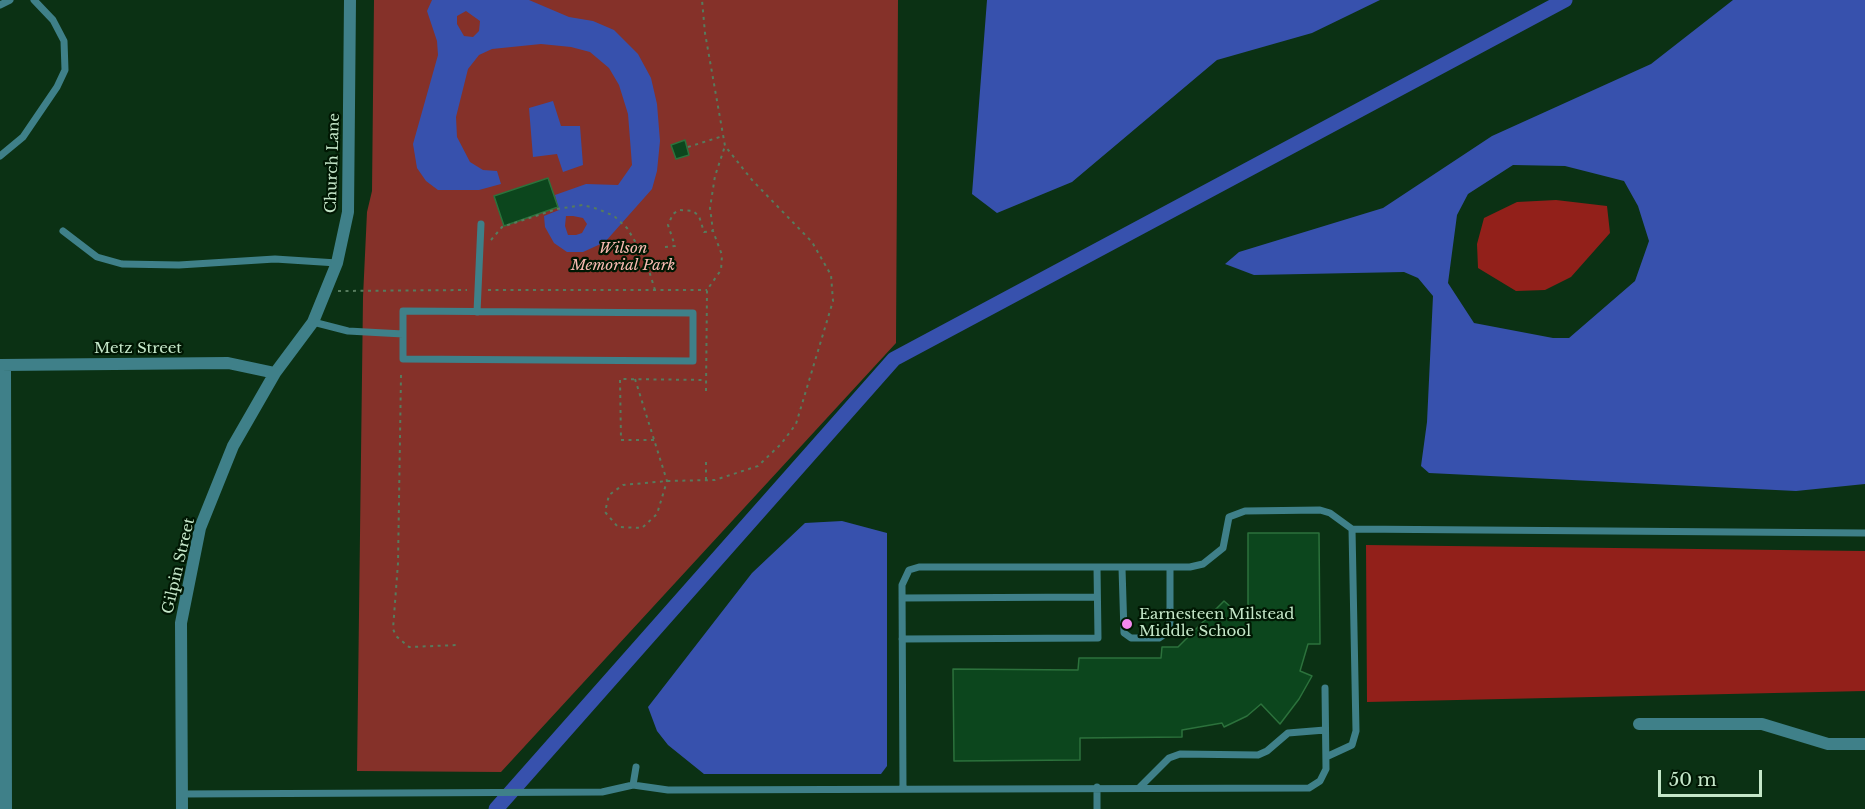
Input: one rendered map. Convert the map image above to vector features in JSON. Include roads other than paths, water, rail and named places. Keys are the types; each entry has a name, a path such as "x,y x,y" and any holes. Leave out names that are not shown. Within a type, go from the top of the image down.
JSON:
{"street":[{"name":"Church Lane","path":"313,322 337,263 348,212 350,0"},
{"name":"Gilpin Street","path":"182,809 181,623 200,528 233,446 275,373 313,322"},
{"name":"Metz Street","path":"2,365 228,363 275,373"},
{"path":"2,365 6,809"},
{"path":"1639,724 1762,724 1828,744 1865,744"}],"lane":[{"path":"0,5 10,0"},
{"path":"0,156 23,137 57,87 65,69 64,40 53,20 34,0"},
{"path":"477,312 482,224"},
{"path":"63,231 97,257 122,264 179,265 275,259 337,263"},
{"path":"403,311 477,312 693,313 693,361 403,360 403,311"},
{"path":"313,322 348,331 403,334"},
{"path":"903,789 902,598 905,576 909,570 919,567 1170,568 1203,564 1223,548 1229,517 1245,511 1320,510 1330,513 1352,529 1865,533"},
{"path":"1326,757 1352,746 1356,732 1352,529"},
{"path":"902,639 1098,638 1097,567"},
{"path":"1122,567 1124,633 1131,638 1159,638 1168,632 1170,568"},
{"path":"902,598 1097,597"},
{"path":"182,794 602,792 633,785 668,790 1309,788 1320,782 1326,769 1325,688"},
{"path":"1140,787 1168,758 1180,754 1258,754 1267,751 1288,733 1325,730"},
{"path":"633,785 636,767"},
{"path":"1097,787 1097,809"}],"water":[{"path":"432,0 529,0 569,17 593,21 614,30 638,54 651,78 657,104 660,141 657,171 652,189 605,242 583,252 567,252 554,243 545,227 544,216 559,210 555,195 586,184 618,185 632,165 628,114 619,85 609,68 590,52 571,47 541,44 492,49 479,55 468,69 456,117 457,137 470,162 483,170 497,171 501,184 479,190 438,190 426,181 417,168 413,144 438,55 437,41 427,11","holes":["466,11 480,21 479,31 473,37 464,36 457,24 457,16","566,216 583,218 587,224 582,233 568,235 565,226"]},
{"path":"987,0 1380,0 1312,33 1217,60 1072,182 997,213 972,194"},
{"path":"1733,0 1865,0 1865,484 1796,491 1429,473 1421,466 1427,422 1433,296 1418,278 1404,272 1254,275 1225,264 1239,252 1383,208 1492,136 1651,64","holes":["1513,165 1565,166 1624,181 1638,206 1649,241 1635,281 1569,338 1553,338 1474,323 1448,283 1457,215 1468,194"]},
{"path":"553,101 561,126 580,126 583,165 563,172 557,154 533,157 529,108"},
{"path":"842,521 887,533 887,766 881,774 704,774 668,745 657,731 648,707 752,573 805,523"}],"waterway":[{"path":"496,809 894,359 1565,0"}],"place":[{"name":"Earnesteen Milstead Middle School","path":"1127,624"}],"park label":[{"name":"Wilson Memorial Park","path":"623,258"}]}
